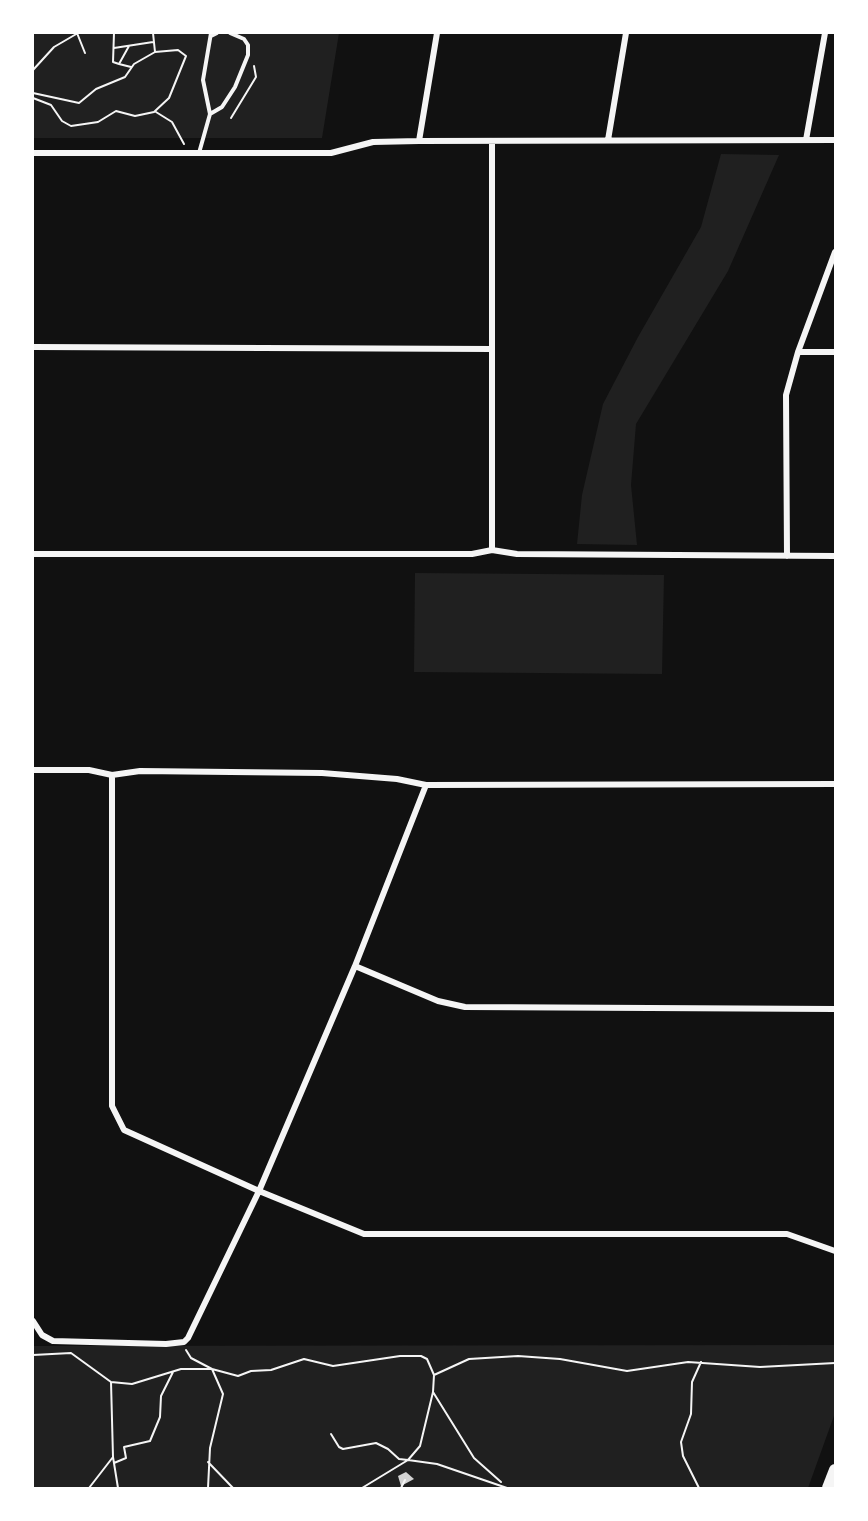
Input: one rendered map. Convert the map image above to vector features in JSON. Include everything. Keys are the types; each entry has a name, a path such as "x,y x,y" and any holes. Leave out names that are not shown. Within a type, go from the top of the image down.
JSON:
{"main road":[{"path":"828,1488 835,1470"}],"street":[{"path":"420,141 436,33"},
{"path":"608,140 626,33"},
{"path":"806,140 825,33"},
{"path":"33,153 331,153 373,142 420,141 835,140"},
{"path":"492,141 492,550"},
{"path":"787,556 786,395 798,352 835,252"},
{"path":"33,347 492,349"},
{"path":"798,352 835,352"},
{"path":"33,554 472,554 492,550 517,554 835,556"},
{"path":"33,770 89,771 112,775 140,771 322,772 397,779 426,785 835,784"},
{"path":"112,775 112,1106 124,1130 259,1191 364,1234 787,1233 835,1251"},
{"path":"33,1321 42,1335 53,1341 184,1342 259,1191 354,966 426,785"},
{"path":"354,966 438,1001 465,1007 835,1009"}],"lane":[{"path":"199,153 210,114 203,80 211,35 217,33"},
{"path":"210,114 222,107 245,69 248,55 244,39 230,33"}],"path":[{"path":"33,70 54,47 77,33 85,53"},
{"path":"114,33 113,62 132,68"},
{"path":"153,33 155,52"},
{"path":"114,48 153,42"},
{"path":"119,64 129,46"},
{"path":"33,93 79,103 96,89 125,77 132,68 155,52 180,50 187,58 169,98 154,112 135,116 117,111 98,122 71,126 62,121 51,105 33,98"},
{"path":"51,105 55,97"},
{"path":"154,112 165,116 174,124 184,140 186,153"},
{"path":"184,1342 191,1358 212,1369 238,1376 251,1371 271,1370 304,1359 333,1366 345,1366 400,1356 421,1356 431,1365 434,1375 433,1392 420,1446 408,1460 362,1488"},
{"path":"33,1355 71,1353 111,1382 132,1384 181,1369 212,1369"},
{"path":"434,1375 469,1359 490,1357 540,1357 627,1371 702,1362 760,1367 835,1363"},
{"path":"699,1488 683,1456 681,1442 691,1414 692,1382 702,1362"},
{"path":"208,1488 208,1462 223,1394 212,1369"},
{"path":"114,1463 126,1458 124,1448 150,1441 160,1417 161,1396 173,1372"},
{"path":"111,1382 114,1463 118,1488"},
{"path":"433,1392 474,1458 507,1488"},
{"path":"331,1434 339,1447 343,1449 376,1443 388,1449 399,1459 437,1464 504,1485"},
{"path":"89,1488 114,1457"},
{"path":"208,1462 233,1488"},
{"path":"401,1488 405,1480"}],"shaded area":[{"path":"33,33 339,33 322,138 33,138"},
{"path":"721,154 779,155 728,271 636,424 631,485 637,545 577,544 582,495 603,404 638,337 701,227"},
{"path":"415,573 664,575 662,674 414,672"},
{"path":"835,1345 835,1413 808,1488 33,1488 33,1346"}],"building":[{"path":"406,1472 414,1479 401,1486 398,1476"}]}
